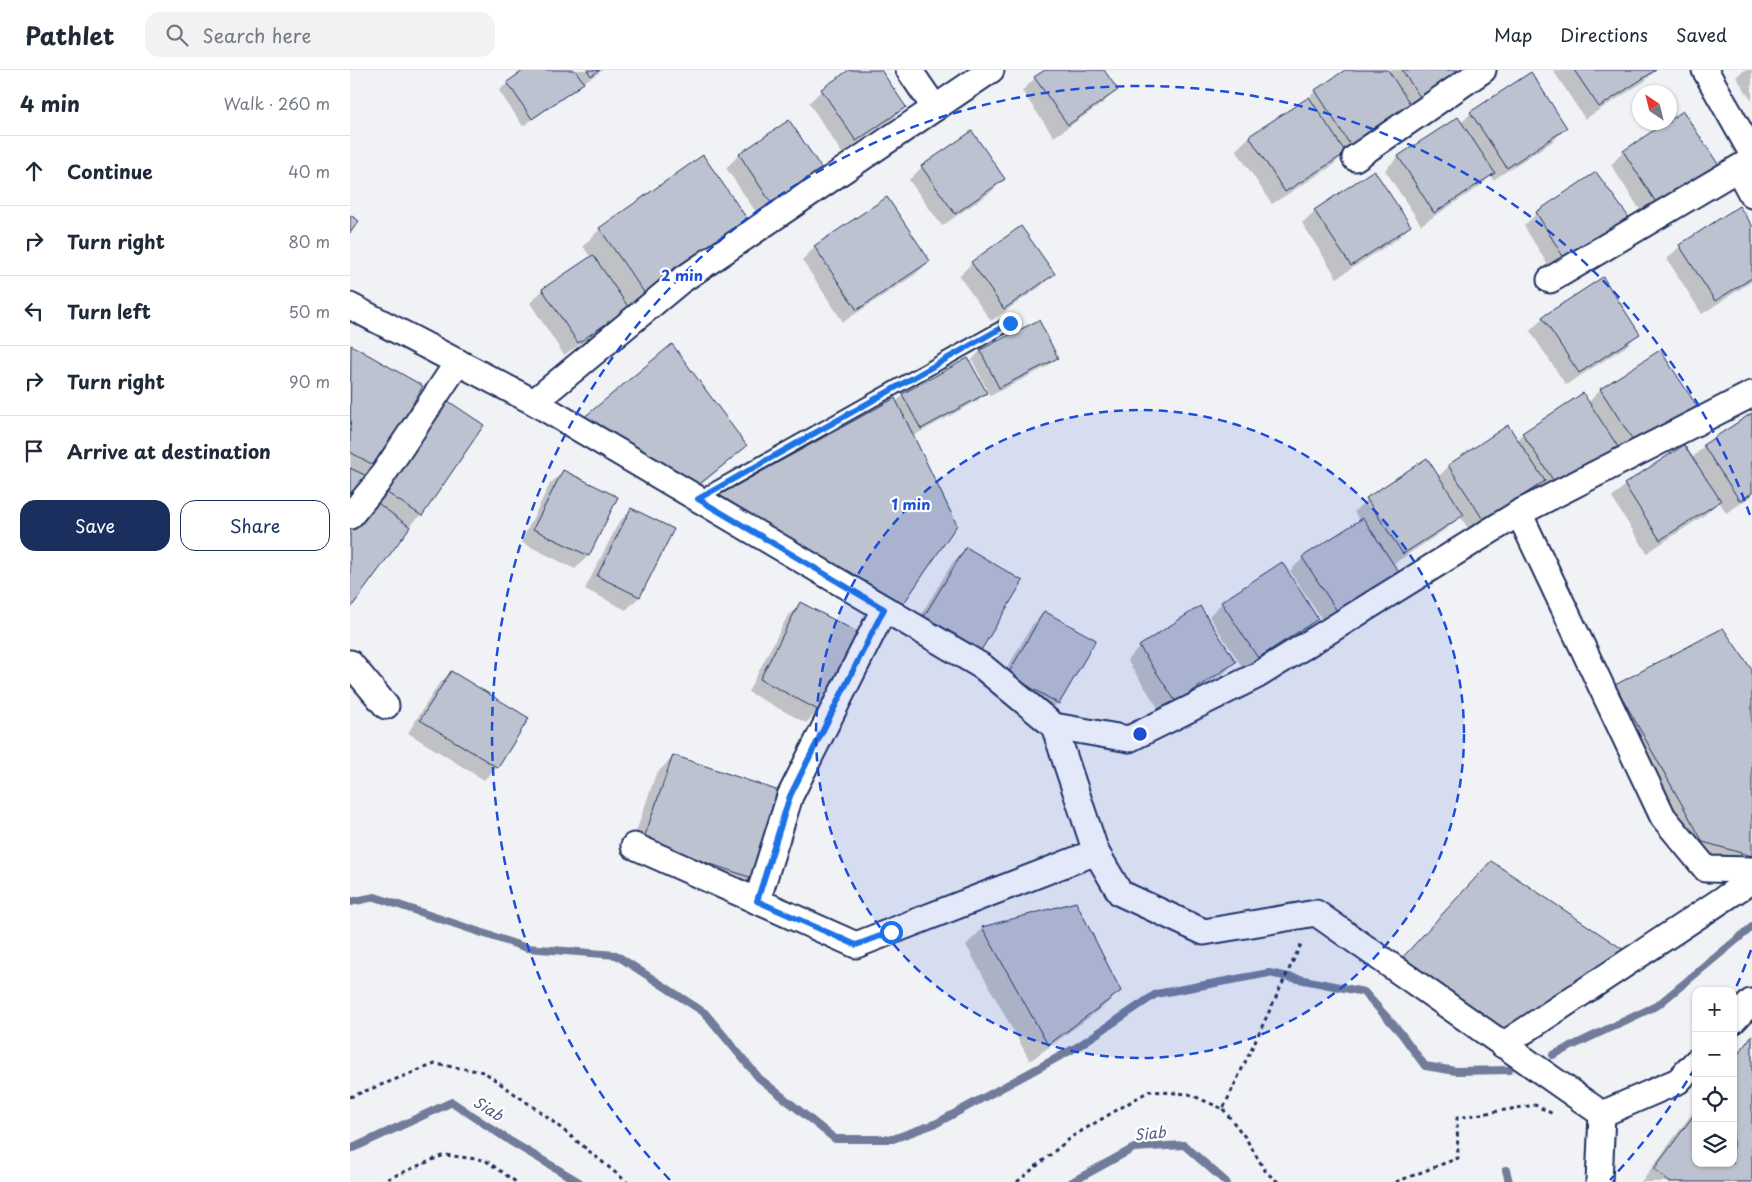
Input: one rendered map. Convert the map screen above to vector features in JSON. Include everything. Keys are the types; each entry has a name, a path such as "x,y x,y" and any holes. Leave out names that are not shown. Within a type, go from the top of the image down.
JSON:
{"street":[{"path":"909,70 935,108"},
{"path":"534,402 679,282 992,70"},
{"path":"1355,158 1483,70"},
{"path":"1705,70 1747,161 1752,195"},
{"path":"1550,280 1747,161"},
{"path":"350,306 534,402 983,667 1054,726 1129,739 1258,675 1519,513 1752,394"},
{"path":"350,516 378,482 458,362"},
{"path":"1519,513 1662,817 1706,869 1752,870"},
{"path":"757,901 790,796 884,609"},
{"path":"350,663 386,706"},
{"path":"1054,726 1096,852 1120,893 1204,932 1316,913 1602,1114"},
{"path":"634,846 856,945 1096,852"},
{"path":"1504,1045 1752,880"},
{"path":"1737,1017 1752,1002"},
{"path":"1602,1114 1678,1081 1692,1066"},
{"path":"1599,1182 1602,1114"}],"lane":[{"path":"698,499 1010,323"}],"path":[{"path":"1223,1108 1290,966"},
{"path":"350,1097 435,1064 484,1072 546,1116 627,1182"},
{"path":"1017,1182 1073,1136 1149,1091 1190,1094 1223,1108 1245,1137 1266,1172 1278,1182"},
{"path":"1396,1182 1458,1158 1457,1118 1535,1105 1559,1117"},
{"path":"380,1182 444,1155 485,1160 516,1182"}],"building":[{"path":"524,70 575,70 584,83 532,119 507,82"},
{"path":"587,70 600,70 591,76"},
{"path":"849,70 881,70 906,107 856,141 821,89"},
{"path":"1045,70 1104,70 1118,90 1068,125 1034,77"},
{"path":"1345,70 1388,70 1412,107 1351,146 1315,90"},
{"path":"1402,70 1462,70 1420,97"},
{"path":"1574,70 1656,70 1632,85 1599,107"},
{"path":"1531,72 1567,128 1507,168 1470,112"},
{"path":"1309,97 1346,153 1285,192 1249,136"},
{"path":"1683,111 1720,167 1659,207 1623,151 1654,130 1677,130 1677,115"},
{"path":"1458,117 1495,173 1434,213 1398,156"},
{"path":"789,120 824,172 773,206 739,154"},
{"path":"972,131 1005,179 955,214 921,166"},
{"path":"703,155 750,223 646,295 599,228"},
{"path":"1374,170 1411,226 1351,266 1314,210"},
{"path":"1596,172 1633,223 1567,263 1536,212"},
{"path":"887,197 930,261 857,310 814,246"},
{"path":"1739,206 1752,225 1752,278 1715,301 1679,245"},
{"path":"350,215 359,221 350,233"},
{"path":"1021,226 1055,274 1004,309 971,262"},
{"path":"593,255 629,308 578,343 542,289"},
{"path":"1603,277 1640,334 1579,373 1542,317"},
{"path":"1039,320 1058,358 999,388 980,350"},
{"path":"672,344 747,446 696,487 582,419"},
{"path":"351,345 423,386 377,467 350,452"},
{"path":"1660,350 1697,406 1636,445 1600,389"},
{"path":"968,358 987,393 921,429 902,394"},
{"path":"1583,393 1620,450 1559,489 1522,433"},
{"path":"442,397 484,425 422,516 380,488"},
{"path":"895,398 957,525 902,606 719,495"},
{"path":"1752,413 1752,493 1740,501 1703,445"},
{"path":"1508,425 1545,481 1484,521 1448,465"},
{"path":"1684,445 1721,501 1660,540 1624,484"},
{"path":"1427,458 1464,515 1403,554 1366,498"},
{"path":"350,468 367,476 350,496"},
{"path":"563,470 618,497 589,556 533,529"},
{"path":"372,499 410,527 350,609 350,529"},
{"path":"631,508 674,529 640,597 597,576"},
{"path":"1363,518 1400,574 1339,614 1302,557"},
{"path":"966,547 1023,581 980,652 923,618"},
{"path":"1282,562 1318,619 1258,658 1221,602"},
{"path":"800,602 861,634 820,711 760,679"},
{"path":"1200,606 1236,662 1176,702 1139,646"},
{"path":"1044,611 1096,640 1059,704 1008,674"},
{"path":"1723,628 1752,670 1752,856 1703,842 1615,685"},
{"path":"451,671 529,718 498,768 420,720"},
{"path":"673,755 782,792 752,878 643,841"},
{"path":"1491,861 1627,952 1507,1034 1402,958"},
{"path":"1076,902 1121,991 1048,1045 982,927"},
{"path":"1752,1035 1752,1182 1669,1182 1654,1169 1692,1117 1692,1167 1737,1167 1737,1056"}],"waterway":[{"path":"350,902 375,897 527,948 616,955 705,1013 759,1078 835,1139 893,1139 937,1123 1077,1047 1156,994 1269,973 1364,992 1400,1032 1425,1066 1456,1071 1509,1070"},
{"path":"1553,1055 1658,1005 1752,927"},
{"name":"Siab","path":"350,1148 452,1102 510,1141 579,1182"},
{"name":"Siab","path":"1072,1182 1134,1148 1184,1145 1226,1182"},
{"name":"Siab","path":"1506,1170 1509,1182"}],"route":[{"path":"891,932 856,945 757,901 790,796 884,609 698,499 1010,323"}]}
